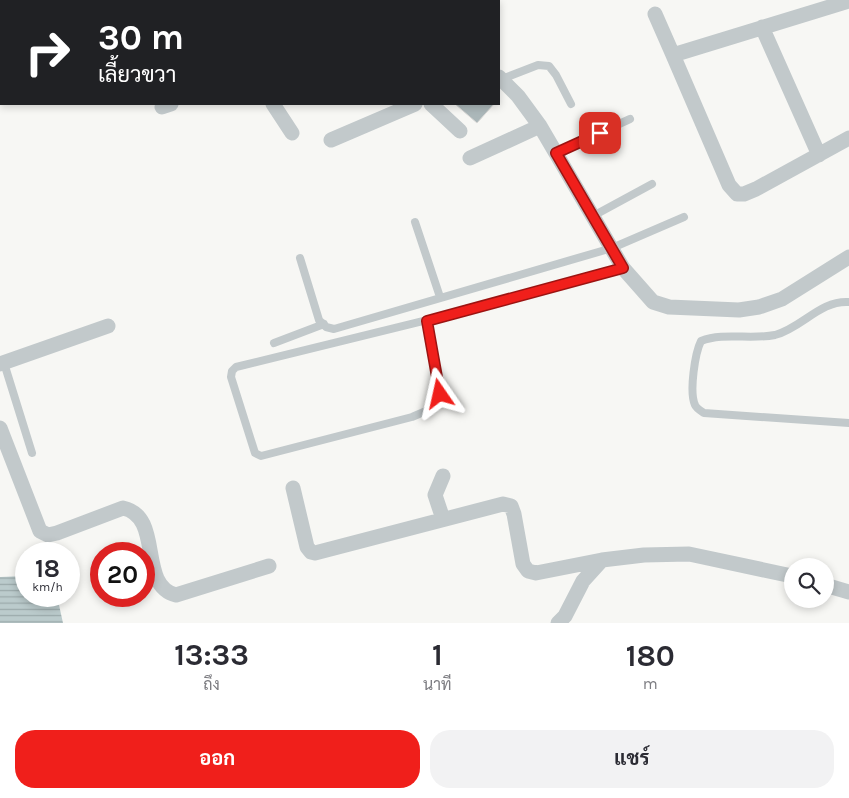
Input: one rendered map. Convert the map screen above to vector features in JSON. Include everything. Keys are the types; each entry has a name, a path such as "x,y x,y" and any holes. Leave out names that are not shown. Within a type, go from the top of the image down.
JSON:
{"street":[{"path":"673,55 849,2"},
{"path":"655,14 729,185 737,194 756,190 849,138"},
{"path":"762,27 819,155"},
{"path":"500,78 518,96 540,126 623,268 653,302 669,307 739,310 759,307 782,299 849,257"},
{"path":"274,105 292,133"},
{"path":"331,140 413,105"},
{"path":"432,105 460,131"},
{"path":"470,158 540,126"},
{"path":"2,364 108,326"},
{"path":"0,428 40,531 48,535 57,533 123,508 131,510 142,519 159,584 166,593 176,595 269,566"},
{"path":"442,476 435,495 435,502 443,518"},
{"path":"293,488 308,547 311,552 503,504 511,506 523,564 528,571 536,573 602,560 644,555 688,554 784,574"},
{"path":"558,623 565,616 583,581 602,560"},
{"path":"834,588 849,592"}],"lane":[{"path":"500,78 538,65 549,66 556,75 571,104"},
{"path":"556,153 630,119"},
{"path":"593,216 652,184"},
{"path":"300,258 319,320 334,329 343,328 440,297 612,248 684,216"},
{"path":"415,222 440,297"},
{"path":"427,321 440,394 433,408 412,417 261,456 255,453 231,377 232,371 236,367 427,321 623,268"},
{"path":"849,302 828,304 775,335 711,337 701,341 695,352 693,394 695,406 704,413 849,423"},
{"path":"274,343 324,324"},
{"path":"2,364 32,453"}],"shaded area":[{"path":"15,576 15,607 59,607 63,623 0,623 0,577"}],"building":[{"path":"456,105 493,105 477,123"}],"route":[{"path":"440,394 427,321 623,268 556,153 600,133"}]}
